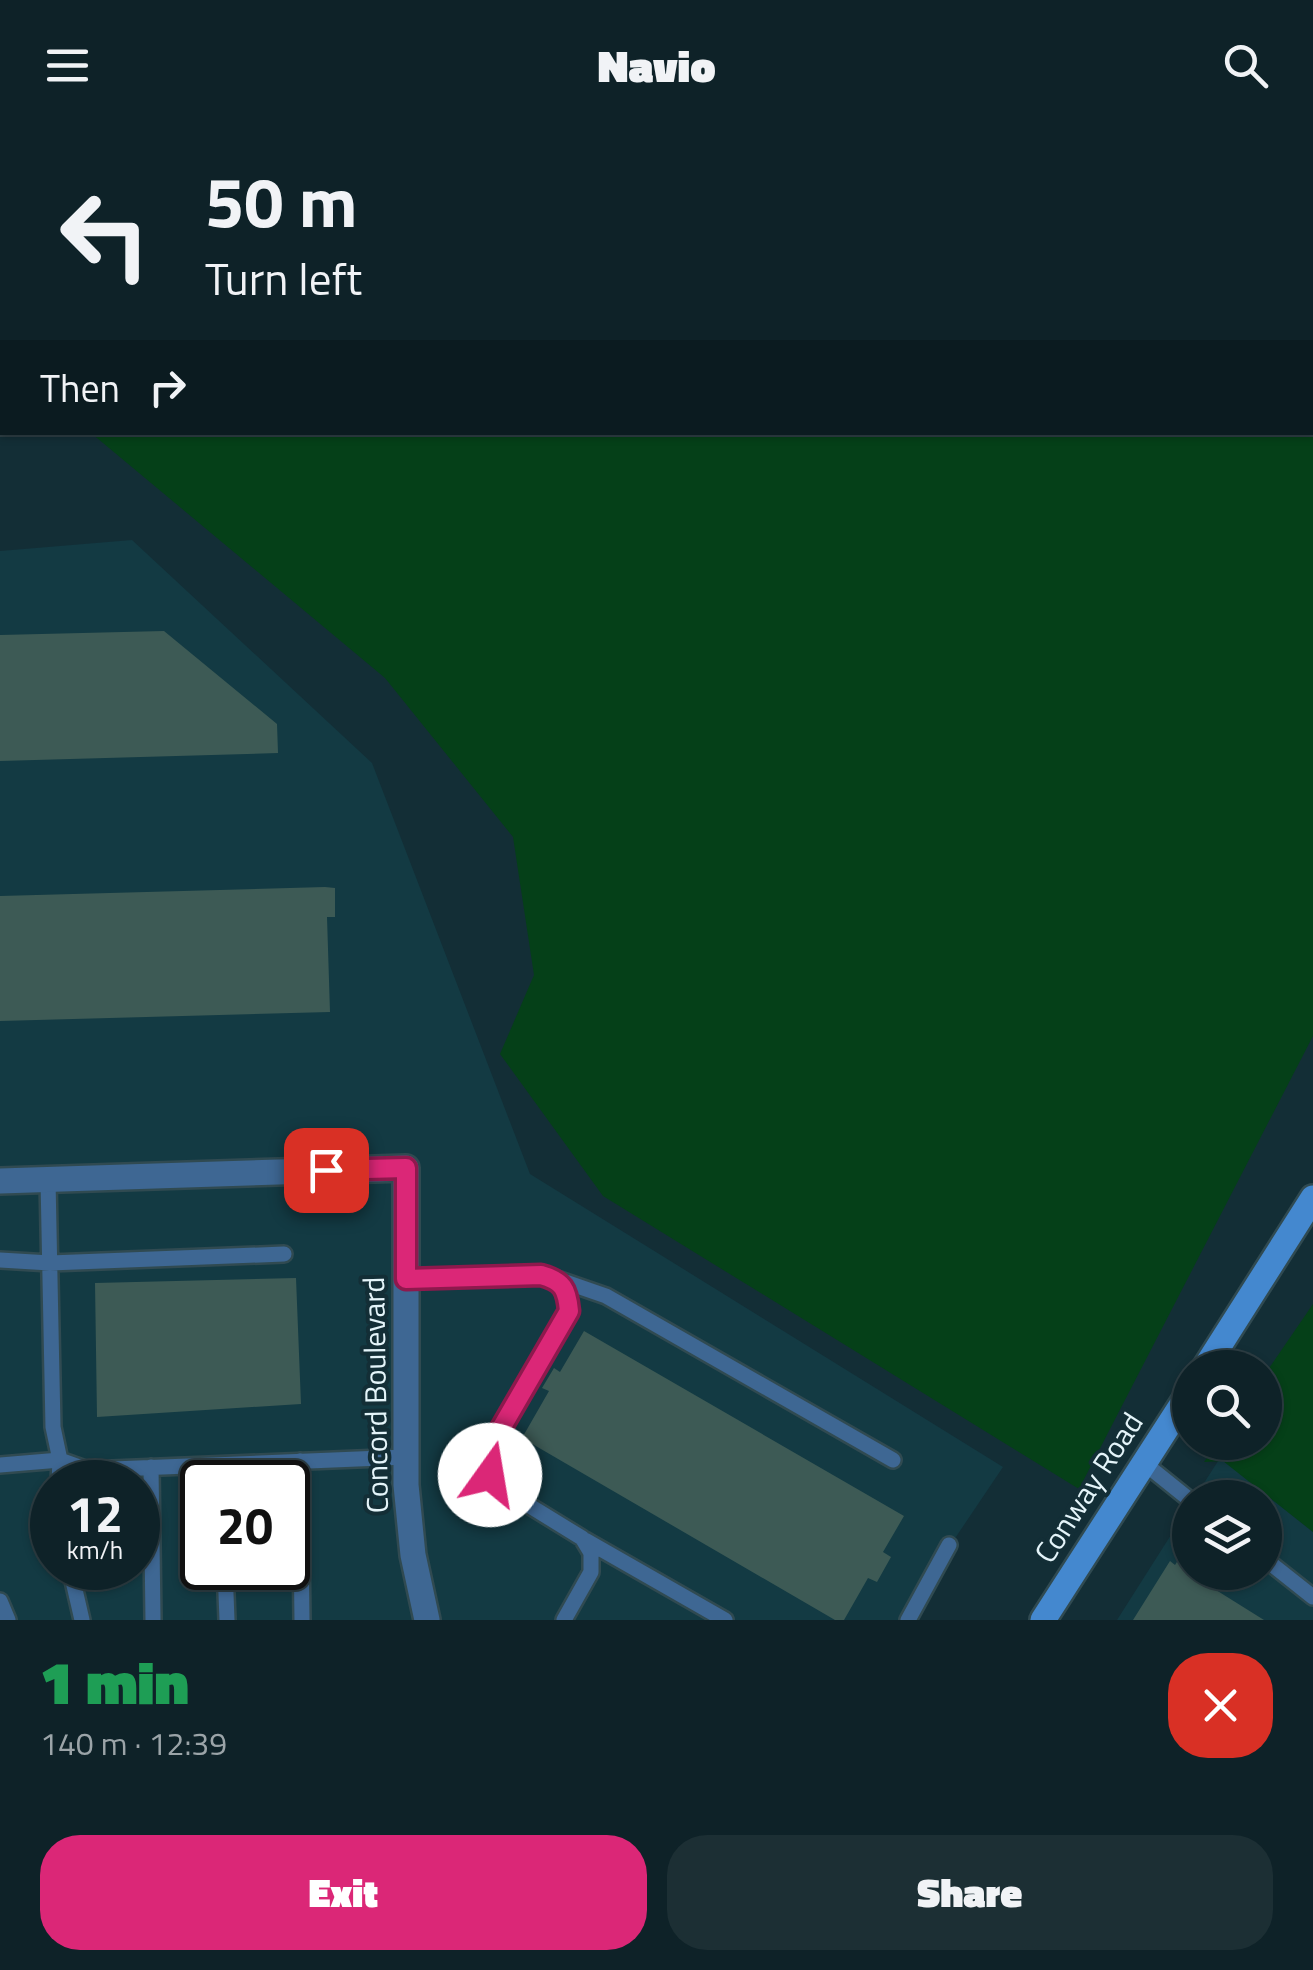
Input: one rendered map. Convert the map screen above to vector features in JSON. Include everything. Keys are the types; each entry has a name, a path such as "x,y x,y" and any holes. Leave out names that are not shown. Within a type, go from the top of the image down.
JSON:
{"street":[{"name":"Concord Boulevard","path":"48,1180 406,1168 406,1457 413,1555 427,1620"},
{"path":"0,1182 48,1180"},
{"path":"1217,1350 1313,1198"},
{"name":"Conway Road","path":"1043,1620 1172,1420"}],"lane":[{"path":"48,1180 53,1427 60,1460"},
{"path":"0,1260 50,1264 284,1254"},
{"path":"406,1279 541,1275 606,1296 893,1460"},
{"path":"556,1280 567,1293 569,1311 492,1444 487,1460 490,1475 499,1487 724,1620"},
{"path":"310,1461 406,1457"},
{"path":"0,1465 30,1462"},
{"path":"1144,1464 1172,1486"},
{"path":"564,1620 591,1572 591,1553 582,1538"},
{"path":"908,1620 949,1546"},
{"path":"1282,1572 1313,1597"},
{"path":"75,1590 82,1620"},
{"path":"153,1590 153,1620"},
{"path":"226,1590 227,1620"},
{"path":"302,1590 302,1620"},
{"path":"0,1601 8,1620"}],"shaded area":[{"path":"132,540 372,763 530,1174 1003,1467 900,1620 0,1620 0,551"},
{"path":"1223,1460 1248,1480 1206,1480"},
{"path":"1282,1507 1313,1532 1313,1620 1117,1620 1172,1533 1172,1590 1282,1590"}],"green space":[{"path":"93,435 1313,435 1313,1036 1079,1489 603,1196 500,1054 534,975 513,837 385,678"},
{"path":"1313,1304 1313,1532 1282,1508 1282,1480 1247,1480 1223,1461 1204,1462 1205,1460 1282,1460 1281,1350"}],"building":[{"path":"164,631 277,724 278,753 0,761 0,635"},
{"path":"335,888 335,917 327,917 330,1012 0,1021 0,896"},
{"path":"296,1278 301,1404 97,1417 95,1283"},
{"path":"584,1331 904,1516 883,1552 891,1557 877,1582 868,1578 844,1620 835,1620 522,1438 549,1391 542,1388 554,1368 560,1372"},
{"path":"1170,1561 1172,1590 1216,1590 1264,1620 1133,1620"}],"route":[{"path":"326,1170 406,1168 406,1279 541,1275 556,1280 567,1293 569,1311 492,1444 487,1460 490,1475"}]}
